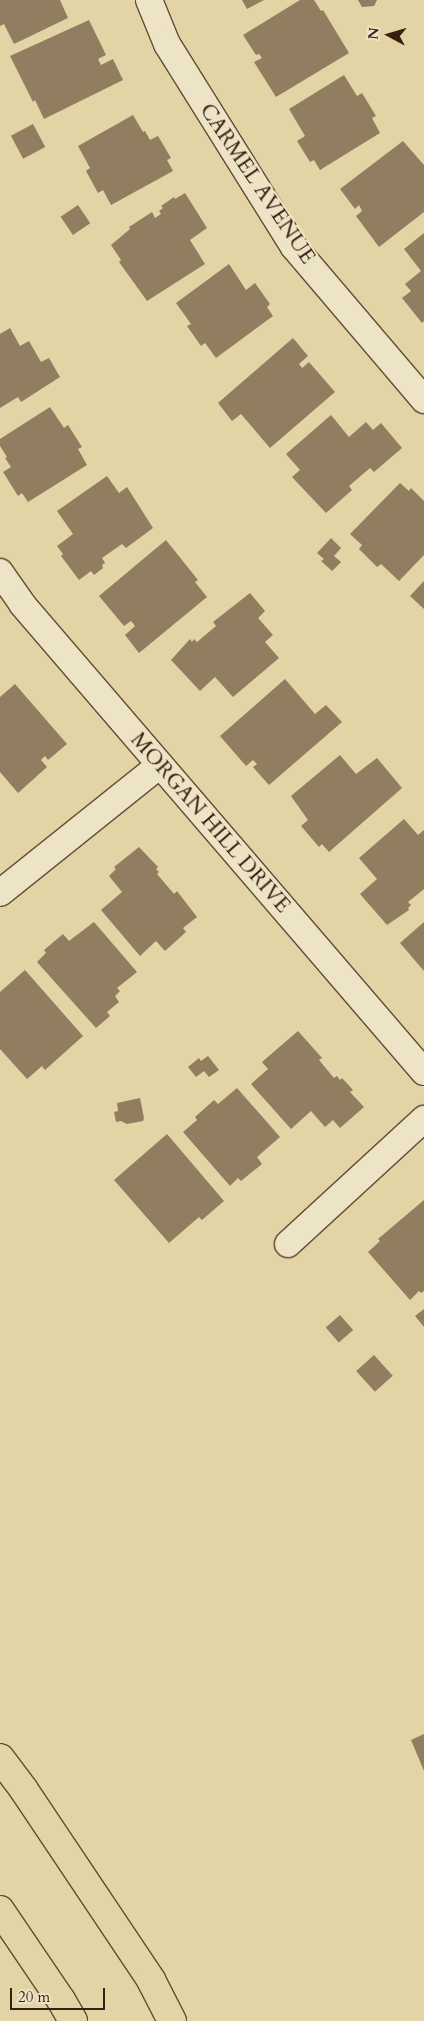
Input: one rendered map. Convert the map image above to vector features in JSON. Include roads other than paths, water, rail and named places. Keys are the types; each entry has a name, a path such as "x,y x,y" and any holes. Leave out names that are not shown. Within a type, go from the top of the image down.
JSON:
{"main road":[{"path":"0,1758 151,1980 172,2021"},
{"path":"0,1910 62,2000 74,2021"}],"street":[{"name":"CARMEL AVENUE","path":"149,0 167,44 294,247 424,400"},
{"name":"MORGAN HILL DRIVE","path":"0,572 22,604 424,1072"},
{"path":"0,893 160,765"},
{"path":"288,1244 424,1119"}]}
